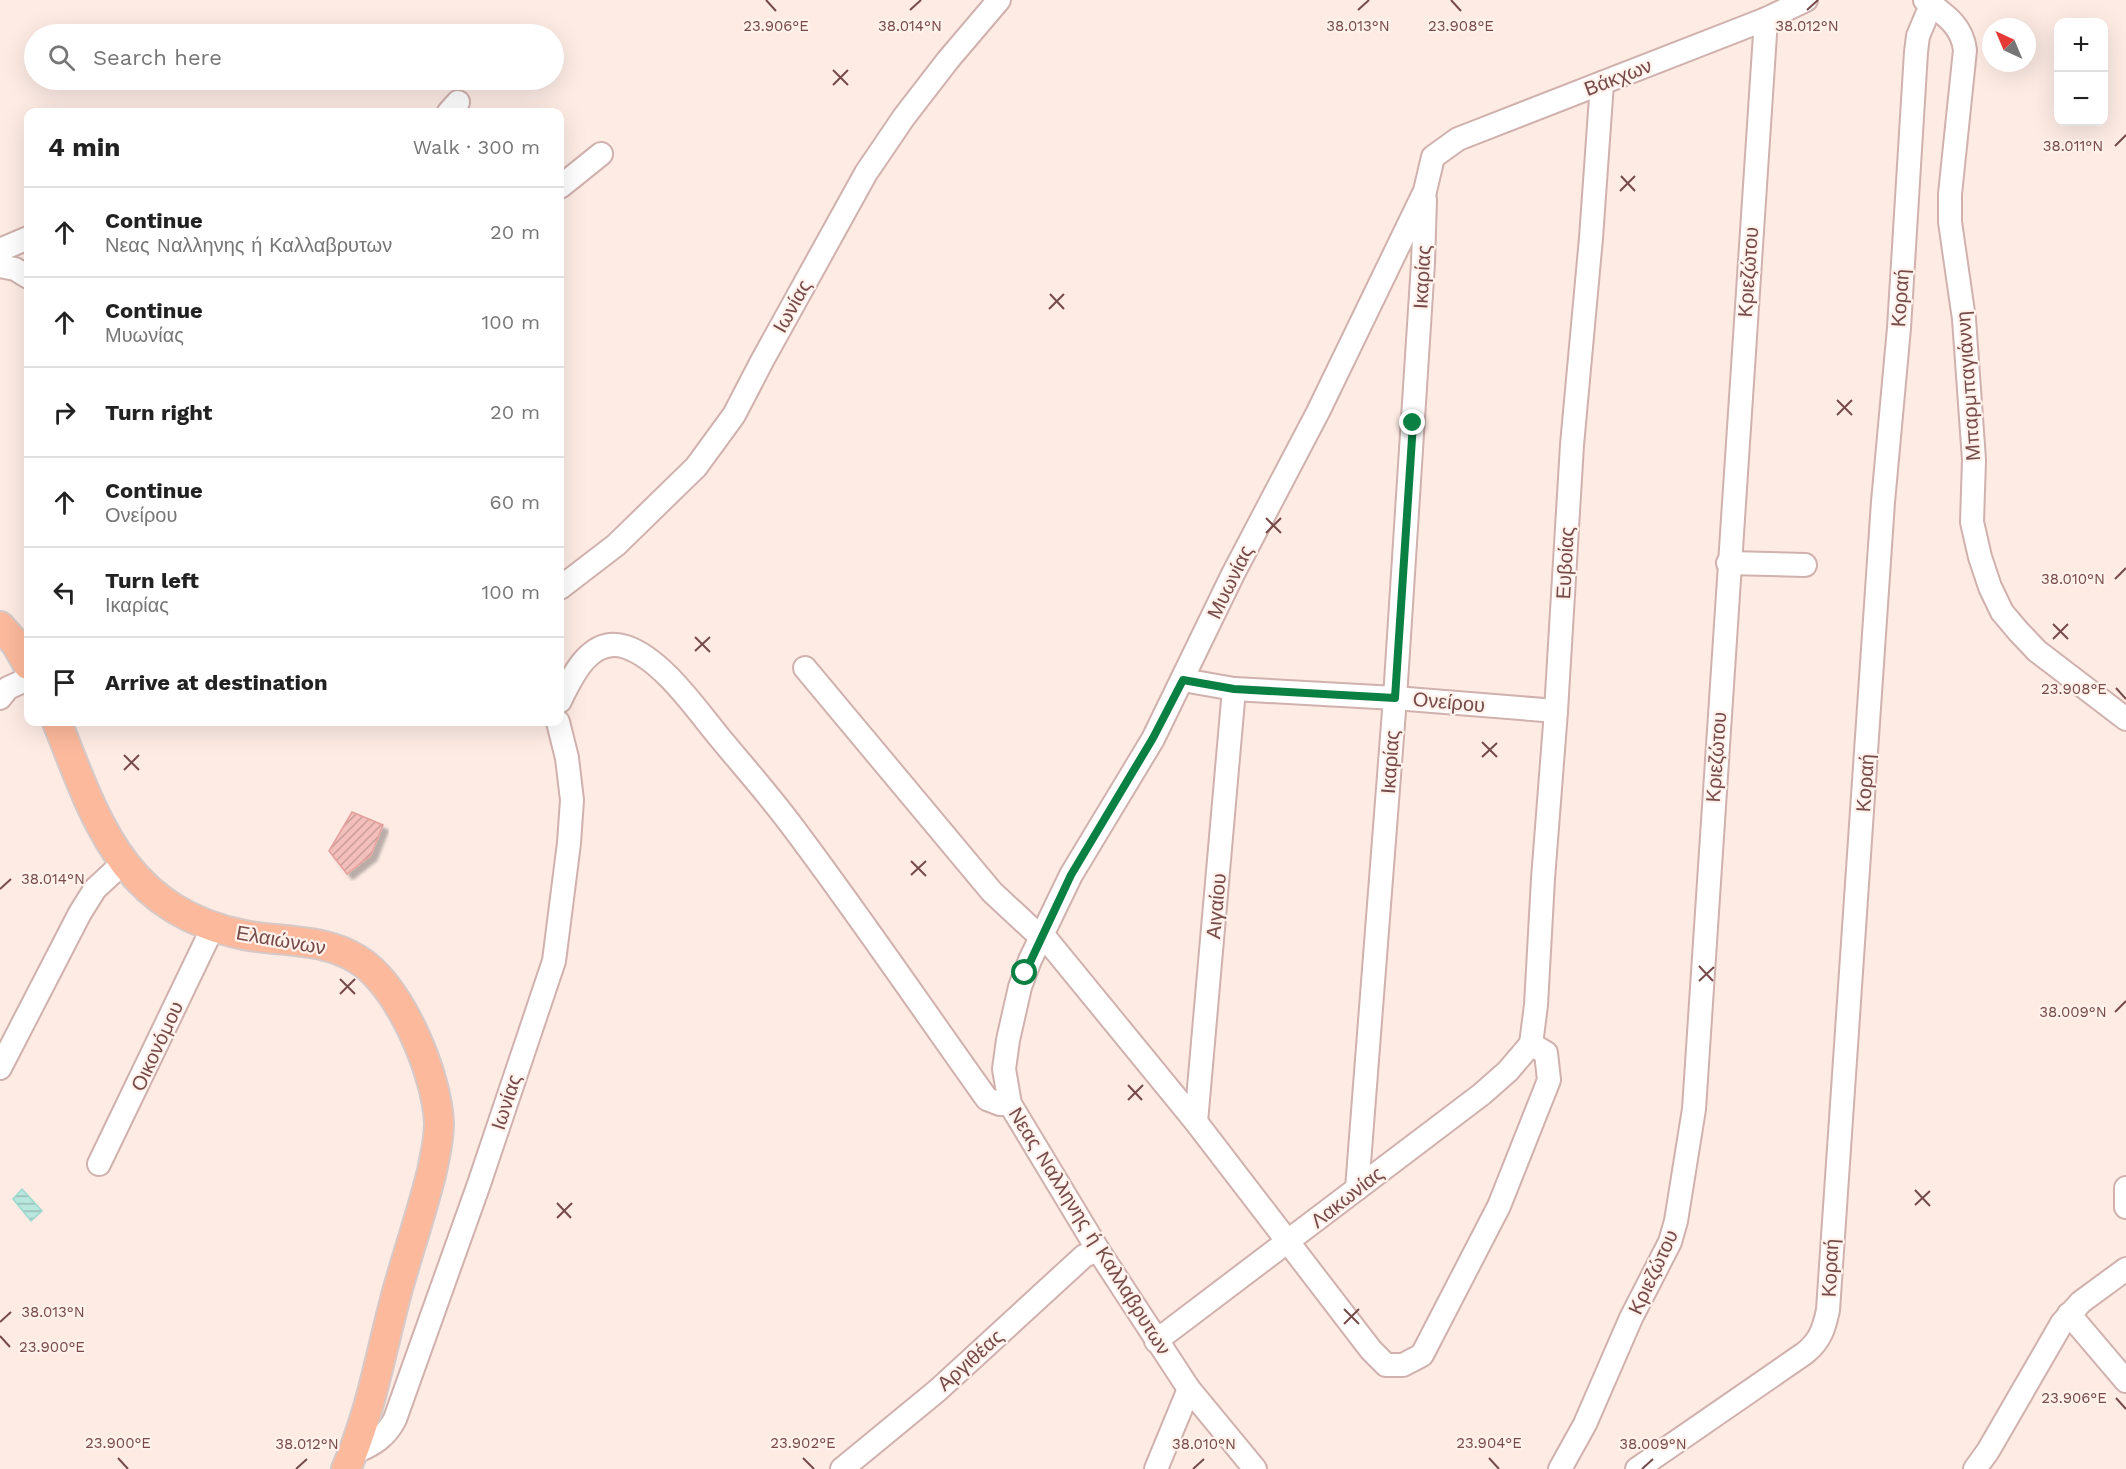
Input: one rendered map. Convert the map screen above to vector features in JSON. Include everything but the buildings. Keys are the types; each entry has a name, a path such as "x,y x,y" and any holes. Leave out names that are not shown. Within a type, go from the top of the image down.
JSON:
{"main road":[{"path":"0,626 24,659"},
{"name":"Ελαιώνων","path":"59,726 99,824 123,863 145,886 171,906 213,927 245,935 321,945 350,955 368,967 387,987 405,1018 423,1058 436,1103 439,1135 425,1199 350,1460"}],"street":[{"name":"Ιωνίας","path":"564,585 616,546 696,467 734,416 866,173 904,117 999,0"},
{"name":"Βάκχων","path":"1432,157 1458,139 1766,19 1806,0"},
{"name":"Μπαρμπαγιάννη","path":"1928,2 1942,12 1958,29 1965,50 1950,194 1950,222 1964,319 1974,460 1972,522 1980,557 1990,587 2002,612 2018,631 2045,657 2126,719"},
{"name":"Κοραή","path":"1637,1469 1805,1353 1821,1335 1828,1311 1874,665 1883,502 1899,328 1916,52 1928,2"},
{"name":"Κριεζώτου","path":"1560,1469 1584,1424 1630,1317 1670,1242 1676,1221 1694,1109 1728,563 1766,19"},
{"name":"Ευβοίας","path":"1531,1044 1536,1005 1572,445 1591,238 1602,83"},
{"path":"564,184 601,154"},
{"name":"Μυωνίας","path":"1043,935 1071,875 1153,738 1233,574 1318,412 1425,191 1432,157"},
{"name":"Ικαρίας","path":"1357,1189 1395,698 1423,264 1425,191"},
{"path":"0,250 24,240"},
{"path":"0,266 15,269 24,275"},
{"path":"1728,563 1804,565"},
{"path":"564,692 570,679 587,655 609,645 625,646 668,675 791,825 987,1099 999,1104 1010,1104"},
{"path":"806,668 992,892 1034,932 1043,935 1196,1122 1371,1350 1386,1365 1403,1365 1422,1355 1499,1206 1549,1080 1546,1053 1531,1044"},
{"name":"Ονείρου","path":"1183,680 1234,689 1395,698 1556,711"},
{"path":"0,698 8,688 24,681"},
{"name":"Αιγαίου","path":"1196,1122 1234,689"},
{"name":"Ιωνίας","path":"350,1460 387,1432 395,1419 479,1184 554,961 572,800 567,758 559,726"},
{"path":"0,1068 80,913 95,889 123,863"},
{"name":"Οικονόμου","path":"99,1164 213,927"},
{"name":"Νεας Nαλληνης ή Καλλαβρυτων","path":"1043,935 1020,987 1013,1013 1004,1069 1010,1104 1156,1341 1189,1389 1255,1469"},
{"name":"Λακωνίας","path":"1156,1341 1482,1094 1508,1071 1531,1044"},
{"path":"2126,1188 2126,1207"},
{"name":"Αργιθέας","path":"842,1469 938,1390 1084,1256 1098,1250"},
{"path":"1975,1469 1988,1451 2053,1336 2069,1314 2093,1292 2126,1269"},
{"path":"2069,1314 2126,1381"},
{"path":"1156,1469 1189,1389"}],"water":[{"path":"22,1189 42,1211 31,1221 13,1199"}],"route":[{"path":"1025,973 1071,875 1153,738 1183,680 1234,689 1395,698 1413,423"}]}
